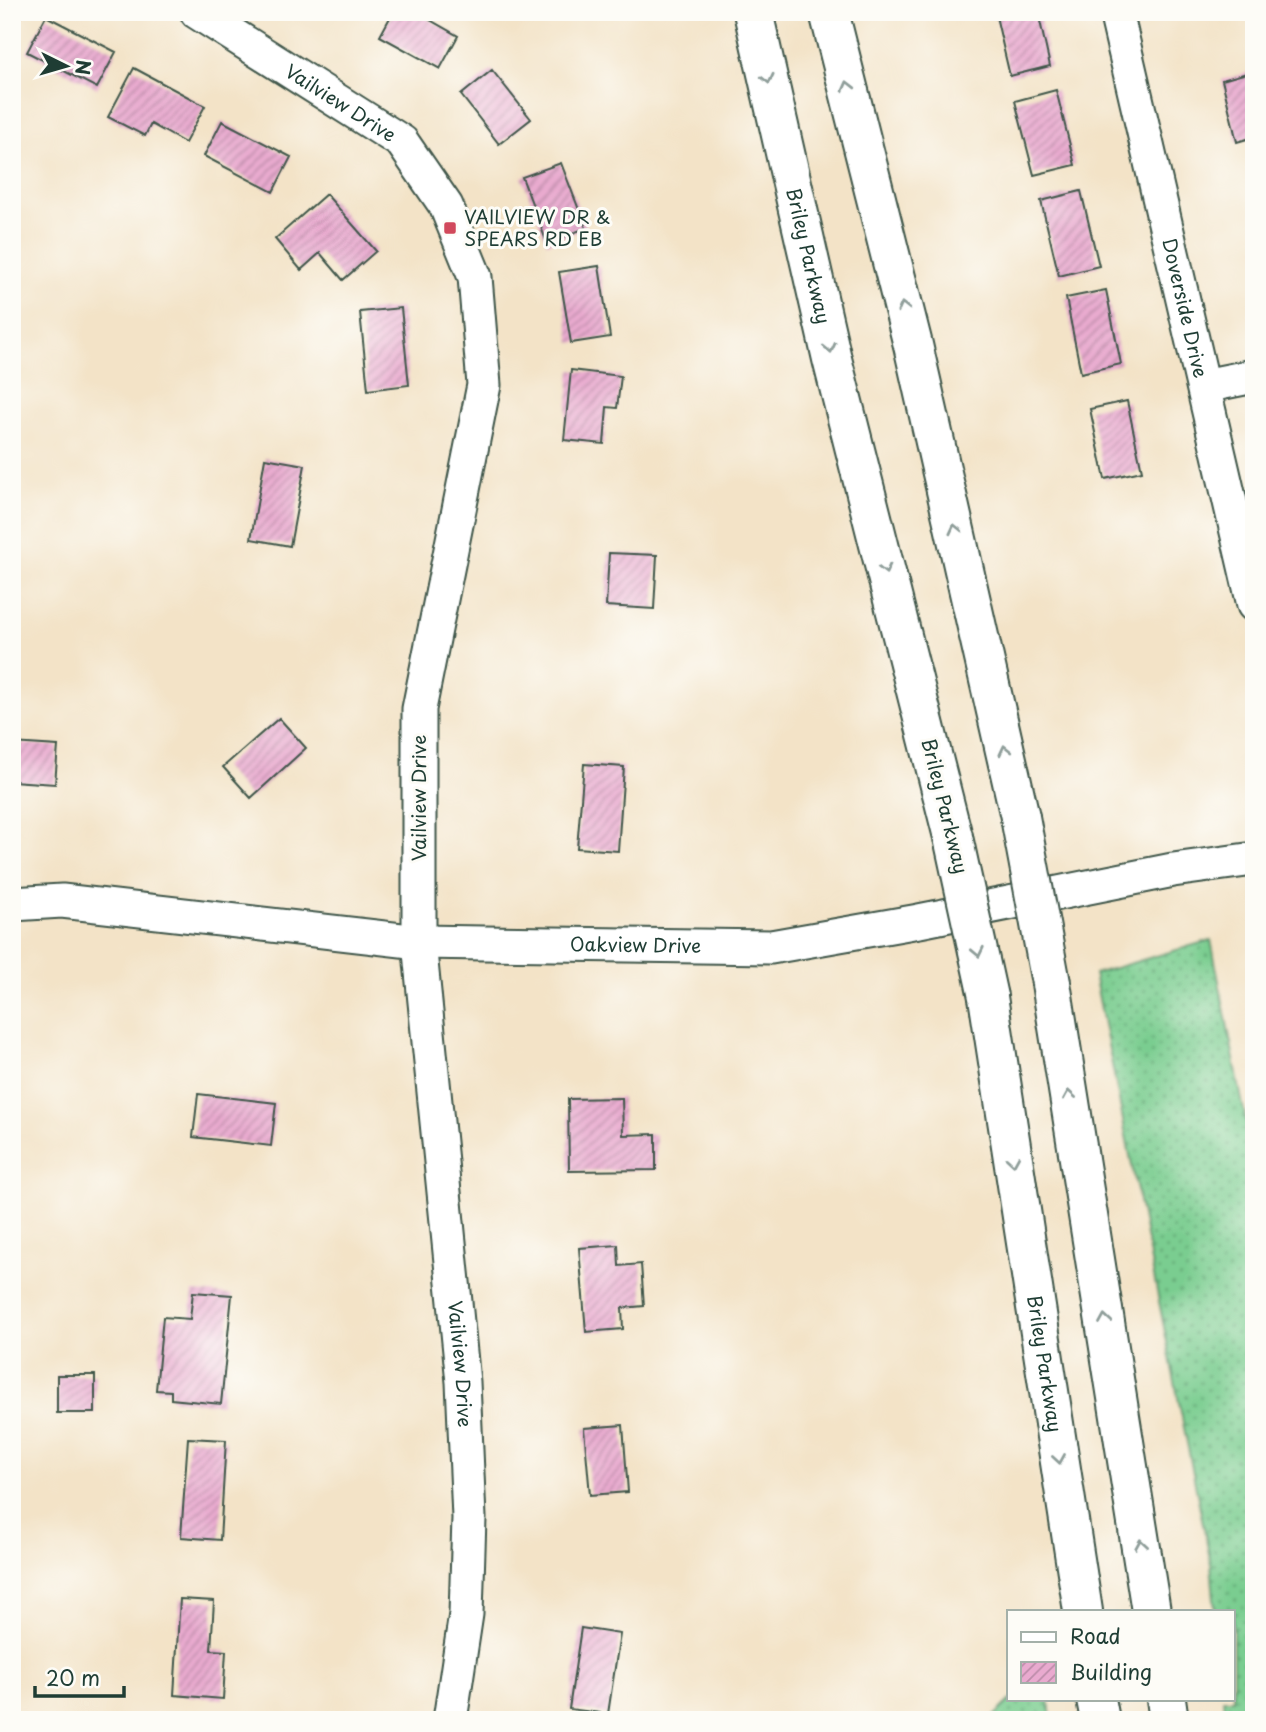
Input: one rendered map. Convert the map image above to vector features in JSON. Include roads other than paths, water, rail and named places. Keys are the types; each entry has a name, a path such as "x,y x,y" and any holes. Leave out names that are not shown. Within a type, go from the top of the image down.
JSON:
{"highway":[{"name":"Briley Parkway","path":"753,12 832,359 953,837 988,997 1083,1610"},
{"path":"829,12 913,345 1020,817 1051,983 1152,1610"},
{"path":"1096,1700 1100,1720"},
{"path":"1166,1700 1169,1720"}],"street":[{"name":"Vailview Drive","path":"197,12 402,142 446,206 475,276 484,385 419,709 419,942 463,1382 469,1518 466,1614 450,1720"},
{"name":"Doverside Drive","path":"1116,12 1254,605"},
{"path":"1205,386 1254,376"},
{"name":"Oakview Drive","path":"12,904 62,901 419,942 771,947 919,921 1173,870 1254,859"}],"place":[{"name":"VAILVIEW DR & SPEARS RD EB","path":"450,228"}]}
